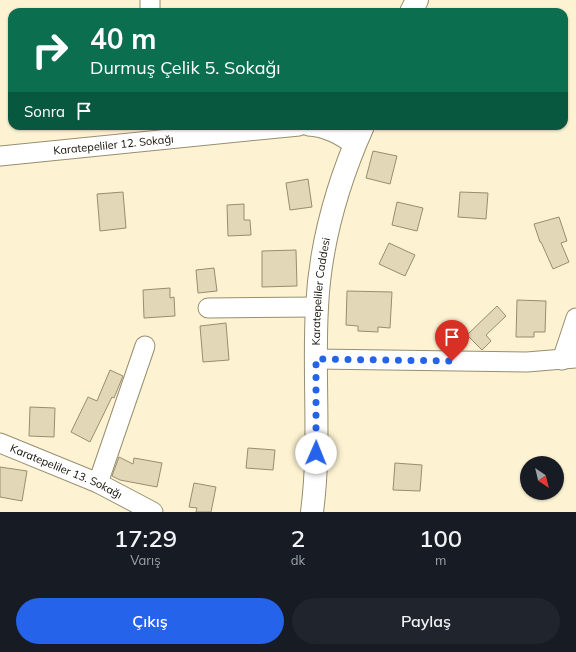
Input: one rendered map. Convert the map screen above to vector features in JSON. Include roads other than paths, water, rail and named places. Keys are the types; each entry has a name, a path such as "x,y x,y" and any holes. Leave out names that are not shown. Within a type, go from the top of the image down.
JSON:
{"street":[{"name":"Karatepeliler 12. Sokağı","path":"0,156 149,133 213,130"},
{"path":"327,130 359,135"},
{"name":"Karatepeliler Caddesi","path":"312,512 315,478 317,307 322,259 335,204 359,135"},
{"path":"208,308 317,307"},
{"path":"316,359 527,362 569,359 576,318"},
{"path":"98,482 145,346"},
{"name":"Karatepeliler 13. Sokağı","path":"0,443 98,482 153,512"}]}
